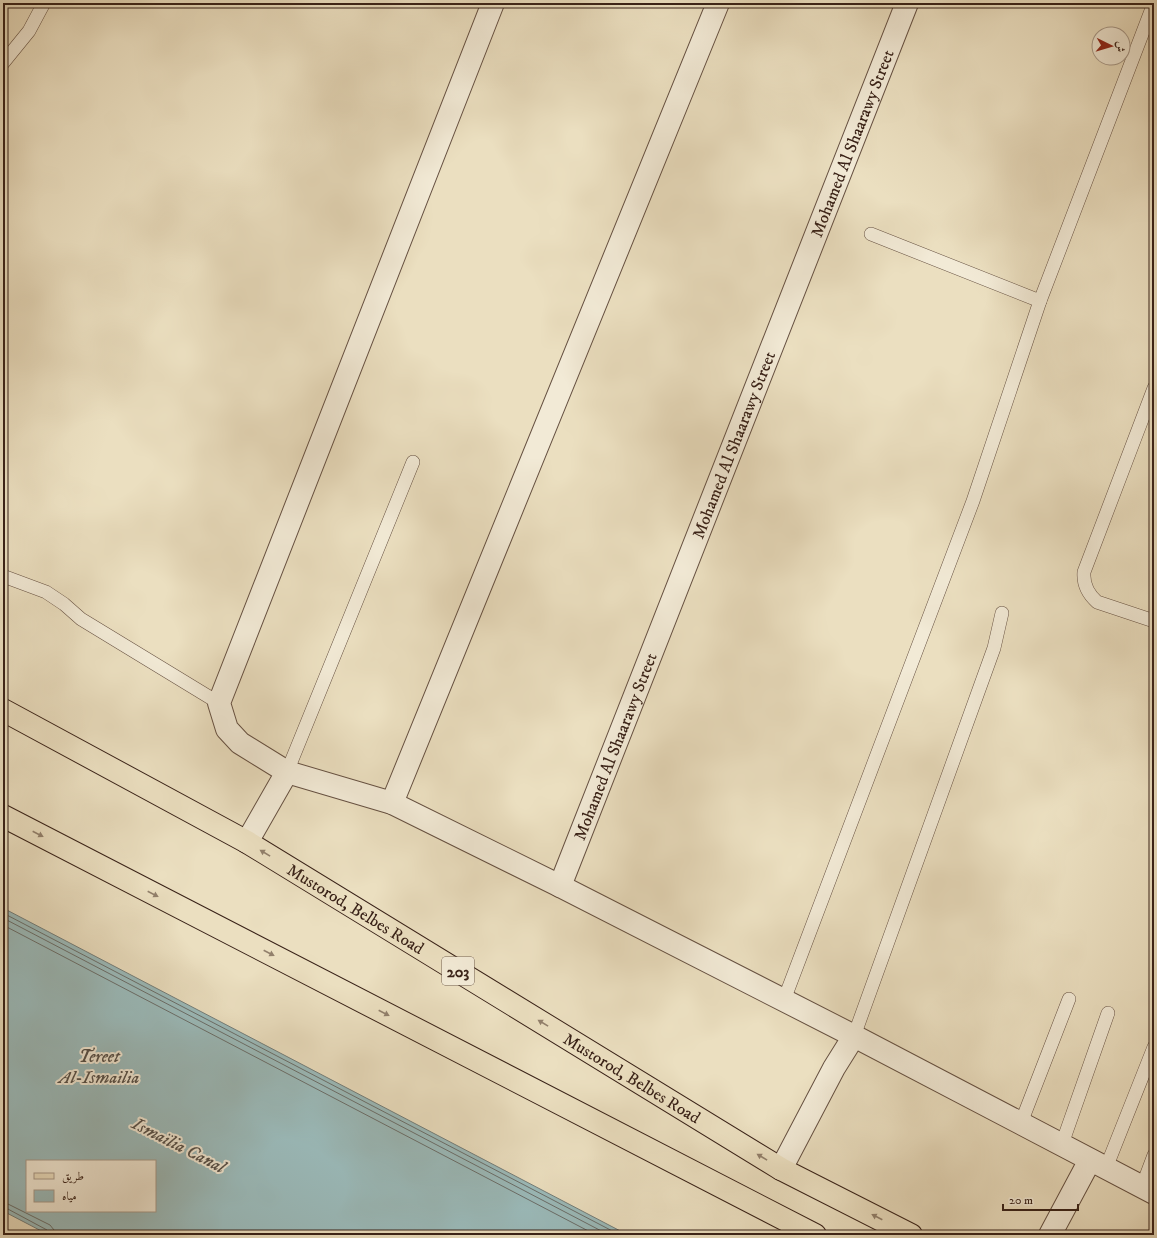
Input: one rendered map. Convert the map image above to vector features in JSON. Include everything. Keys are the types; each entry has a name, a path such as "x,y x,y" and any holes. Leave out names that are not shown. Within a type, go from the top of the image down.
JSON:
{"main road":[{"name":"Mustorod, Belbes Road","path":"3,710 246,842 781,1169 911,1235"},
{"path":"3,816 815,1235"}],"street":[{"path":"494,3 219,703 227,729 240,743 286,772 392,803 560,886 784,1000 1148,1190"},
{"path":"392,803 718,3"},
{"name":"Mohamed Al Shaarawy Street","path":"560,886 907,3"},
{"path":"246,842 286,772"},
{"path":"781,1169 834,1068 854,1036"},
{"path":"1050,1235 1071,1193 1098,1164"}],"lane":[{"path":"3,62 29,30 44,3"},
{"path":"784,1000 973,501 1040,301 1154,3"},
{"path":"871,234 1040,301"},
{"path":"1154,388 1084,572 1086,589 1097,602 1154,621"},
{"path":"286,772 413,462"},
{"path":"3,576 46,592 64,604 81,619 219,703"},
{"path":"854,1036 994,648 1002,612"},
{"path":"1021,1123 1069,999"},
{"path":"1062,1144 1108,1013"},
{"path":"1098,1164 1154,1047"},
{"path":"1148,1190 1154,1156"}],"water":[{"name":"Tereet Al-Ismailia","path":"3,908 628,1235 49,1235 3,1211"}],"water label":[{"name":"Ismaïlia Canal","path":"179,1145"}]}
